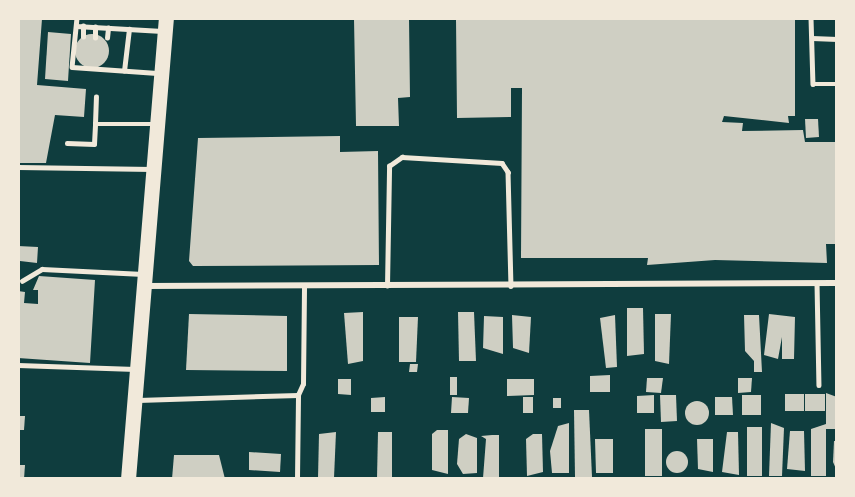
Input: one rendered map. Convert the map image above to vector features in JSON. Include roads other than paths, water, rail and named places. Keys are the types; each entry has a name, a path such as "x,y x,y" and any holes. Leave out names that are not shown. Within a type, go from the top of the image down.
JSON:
{"main road":[{"path":"128,479 166,25"}],"street":[{"path":"146,280 304,286 837,283"}],"lane":[{"path":"77,18 72,67 162,73"},
{"path":"811,18 813,84 837,84"},
{"path":"76,26 129,29 166,25"},
{"path":"83,26 83,37"},
{"path":"95,27 95,38"},
{"path":"107,38 108,28"},
{"path":"124,71 129,29"},
{"path":"812,38 837,39"},
{"path":"67,143 94,144 96,97"},
{"path":"95,123 158,124"},
{"path":"387,286 388,166 402,157 502,163 508,172 511,286"},
{"path":"18,167 154,169"},
{"path":"22,281 42,269 146,280"},
{"path":"817,283 819,385"},
{"path":"297,479 298,395 303,384 304,286"},
{"path":"18,365 138,369"},
{"path":"135,400 298,395"}]}
